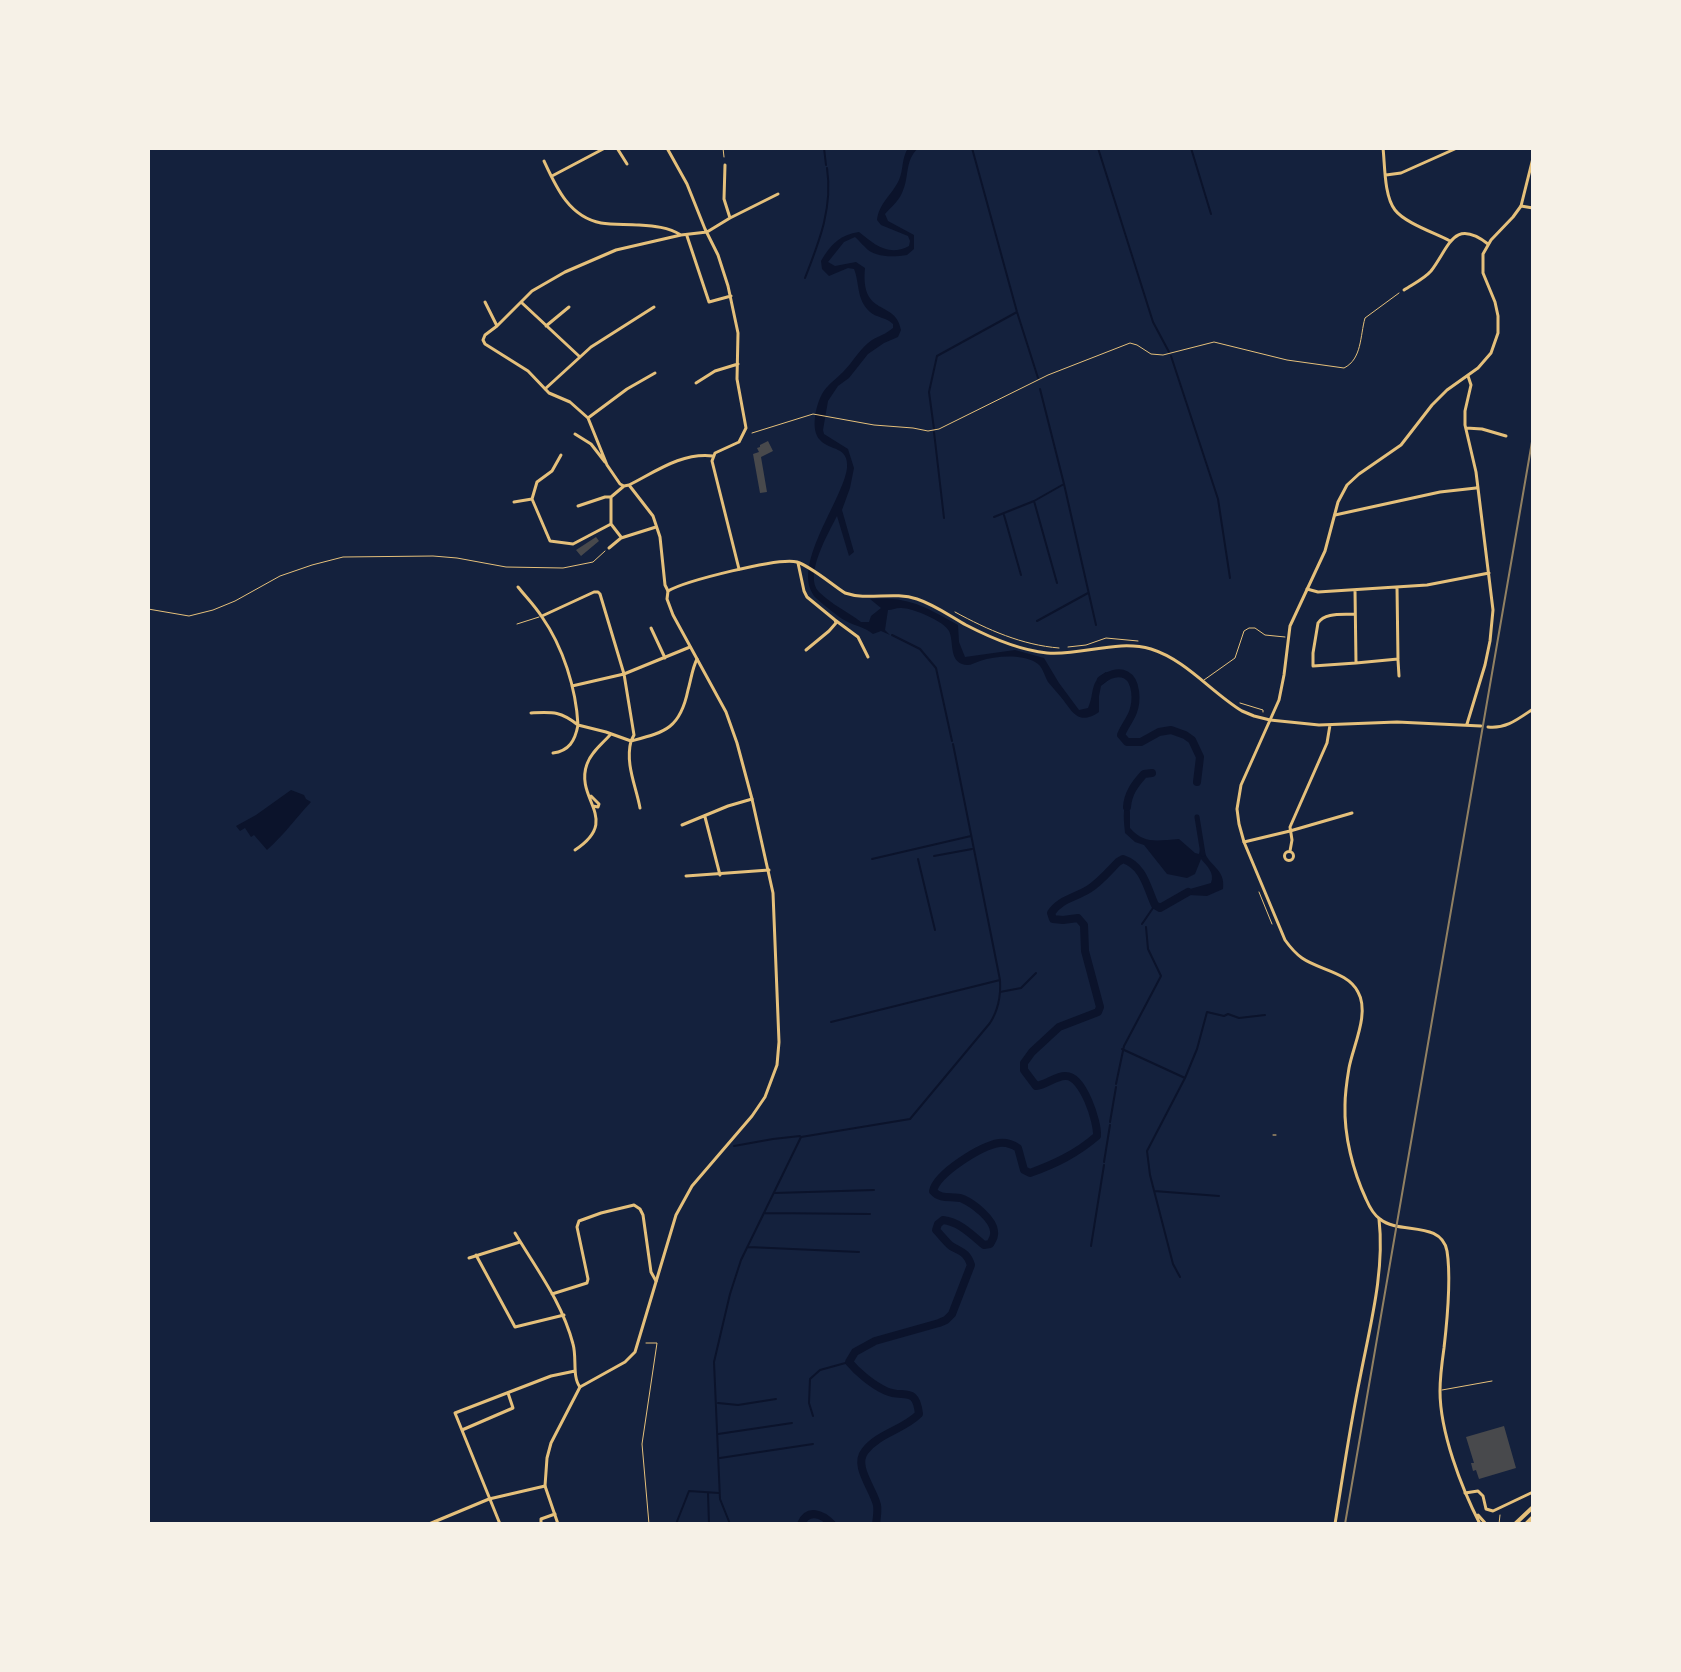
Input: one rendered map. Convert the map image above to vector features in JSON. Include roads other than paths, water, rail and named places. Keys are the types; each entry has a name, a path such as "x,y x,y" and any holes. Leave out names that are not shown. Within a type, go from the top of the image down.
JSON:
{"main road":[{"path":"1513,1524 1533,1507"},
{"path":"1526,1524 1533,1517"}],"street":[{"path":"552,176 605,148"},
{"path":"617,148 627,164"},
{"path":"667,148 687,184 721,264 738,333 739,394 746,422 745,433 739,442 718,451 712,461 739,569"},
{"path":"1383,148 1389,197 1397,212 1450,241"},
{"path":"1386,175 1401,173 1457,148"},
{"path":"1335,1524 1378,1276 1381,1239 1379,1219 1366,1200 1352,1160 1344,1108 1349,1067 1362,1014 1361,998 1352,982 1303,959 1285,940 1244,842 1237,813 1238,796 1282,689 1292,622 1325,551 1340,498 1350,481 1397,449 1432,405 1488,358 1494,346 1498,333 1497,308 1484,276 1483,254 1521,206 1533,158"},
{"path":"544,161 562,197 574,210 597,222 656,226 684,235 709,302 731,296"},
{"path":"725,165 724,199 730,218"},
{"path":"607,465 588,418 570,402 549,393 528,371 485,344 485,335 547,281 616,250 707,232 778,194"},
{"path":"1521,206 1533,208"},
{"path":"1404,290 1430,271 1457,235 1466,233 1488,244"},
{"path":"485,302 497,326"},
{"path":"520,302 580,357"},
{"path":"546,326 569,307"},
{"path":"545,389 603,339 654,307"},
{"path":"696,383 715,371 738,364"},
{"path":"588,418 655,373"},
{"path":"1467,724 1485,665 1493,610 1474,460 1466,428 1465,411 1471,385 1468,376"},
{"path":"1466,428 1506,436"},
{"path":"558,1524 545,1486 549,1449 580,1387 625,1362 635,1352 673,1221 685,1197 765,1097 777,1065 779,1042 775,911 769,870 737,743 726,712 669,606 662,552 653,516 627,486 620,484 591,444 575,434"},
{"path":"561,455 552,471 537,482 532,499 550,541 573,544 611,524"},
{"path":"578,506 611,497 671,463 695,456 713,456"},
{"path":"1335,515 1440,492 1478,488"},
{"path":"611,497 611,524 621,538"},
{"path":"514,502 532,499"},
{"path":"607,550 621,538 656,527"},
{"path":"668,591 739,569 790,561 800,564 845,593 915,598 993,638 1033,650 1067,653 1121,645 1148,649 1173,660 1243,711 1270,720 1330,725 1397,722 1481,726"},
{"path":"800,564 807,597 858,637 868,657"},
{"path":"1307,589 1318,592 1397,587 1440,583 1489,573"},
{"path":"518,587 542,616 557,644 572,686 578,725 574,740 567,749 553,753"},
{"path":"1397,587 1399,676"},
{"path":"1355,590 1356,663"},
{"path":"542,616 594,592 598,592 603,599 624,674 634,735 628,759 640,808"},
{"path":"1355,614 1321,618 1312,657 1313,666 1398,659"},
{"path":"806,650 829,631 835,620"},
{"path":"651,628 665,658"},
{"path":"572,686 624,674 690,647"},
{"path":"531,713 565,715 578,725 631,741 663,732 674,723 686,702 697,659"},
{"path":"1488,727 1506,726 1533,709"},
{"path":"1290,851 1291,824 1327,743 1330,725"},
{"path":"575,850 591,838 597,822 586,783 587,764 611,734"},
{"path":"682,825 752,799"},
{"path":"1244,842 1352,813"},
{"path":"705,816 720,875"},
{"path":"686,876 769,870"},
{"path":"552,1294 587,1283 577,1228 579,1221 634,1205 643,1215 650,1269 656,1281"},
{"path":"1379,1219 1391,1225 1433,1233 1445,1243 1446,1331 1440,1391 1444,1422 1465,1493 1480,1524"},
{"path":"515,1233 564,1315 574,1347 576,1382 580,1387"},
{"path":"469,1258 520,1242"},
{"path":"476,1255 515,1327 564,1315"},
{"path":"500,1524 455,1413 551,1376 575,1371"},
{"path":"462,1430 513,1408 508,1393"},
{"path":"429,1524 489,1499 545,1486"},
{"path":"1465,1493 1478,1491 1483,1496 1486,1509 1493,1511 1533,1492"},
{"path":"1473,1509 1486,1524"},
{"path":"541,1524 541,1519 555,1514"}],"lane":[{"path":"517,624 542,616"},
{"path":"1202,681 1235,658 1244,631 1249,628 1255,628 1265,635 1288,637"},
{"path":"1440,1391 1492,1381"}],"water":[{"path":"908,148 918,148 909,164 902,193 885,214 888,221 914,235 914,249 907,255 879,255 869,251 855,237 844,242 828,262 835,266 856,262 865,268 868,294 893,314 901,330 898,337 868,354 828,401 824,434 848,449 854,468 842,510 854,552 849,556 837,516 819,554 815,585 819,592 861,622 869,622 881,608 870,599 896,599 926,608 958,625 959,642 965,657 1015,650 1044,658 1079,710 1088,708 1095,684 1106,672 1111,678 1101,686 1099,712 1092,716 1085,718 1076,715 1035,662 1008,657 962,664 953,654 946,627 905,608 888,610 885,630 890,635 881,631 873,634 835,614 817,599 810,586 808,571 812,554 847,468 842,452 817,436 815,417 818,404 826,388 864,347 893,328 893,324 866,307 860,297 854,269 848,268 829,276 822,269 821,261 837,241 859,232 888,250 909,246 908,236 881,225 877,220 880,209 899,180"},
{"path":"291,790 304,795 311,802 267,850 245,828 240,831 236,826 256,815"},
{"path":"1127,800 1130,828 1141,837 1152,840 1179,839 1195,853 1199,854 1203,848 1222,876 1223,889 1207,896 1180,897 1190,889 1211,883 1210,870 1201,859 1195,874 1187,878 1167,874 1144,845 1125,833"}],"waterway":[{"path":"824,148 826,165"},
{"path":"972,148 1038,378"},
{"path":"1098,148 1153,322 1169,352"},
{"path":"1191,148 1211,214"},
{"path":"805,278 826,211 827,168"},
{"path":"934,429 929,392 937,356 1017,312"},
{"path":"1171,356 1218,499 1230,578"},
{"path":"1040,389 1096,625"},
{"path":"934,432 944,518"},
{"path":"994,517 1034,501 1064,484"},
{"path":"1034,501 1057,583"},
{"path":"1004,515 1021,575"},
{"path":"1037,621 1088,593"},
{"path":"892,635 920,649 936,668 952,741"},
{"path":"1101,680 1120,673 1132,682 1134,707 1121,735 1127,742 1141,742 1159,732 1171,730 1192,740 1200,757 1197,782"},
{"path":"730,1524 720,1499 714,1362 741,1260 801,1137 910,1119 990,1023 1000,997 1000,980 953,744"},
{"path":"1127,807 1135,785 1144,774 1152,773"},
{"path":"1197,817 1203,854"},
{"path":"872,859 971,836"},
{"path":"934,856 972,849"},
{"path":"918,859 935,930"},
{"path":"876,1524 877,1505 862,1470 862,1457 877,1440 919,1414 912,1396 881,1388 849,1362 855,1352 875,1341 939,1323 952,1314 971,1265 966,1255 951,1246 936,1230 938,1224 943,1220 955,1223 984,1245 990,1244 994,1236 993,1226 982,1212 963,1199 936,1194 933,1191 936,1184 961,1161 991,1145 1004,1143 1018,1148 1024,1170 1030,1173 1065,1158 1097,1136 1088,1101 1078,1083 1063,1076 1036,1086 1024,1070 1024,1063 1032,1052 1059,1027 1098,1012 1100,1007 1085,951 1084,925 1078,918 1053,919 1051,913 1063,902 1093,886 1123,859 1140,872 1155,905 1160,908 1188,892"},
{"path":"1142,924 1155,905"},
{"path":"1116,1084 1124,1046 1161,976 1148,949 1146,927"},
{"path":"1000,992 1021,988 1036,973"},
{"path":"831,1022 1000,980"},
{"path":"1185,1078 1207,1012 1239,1018 1265,1015"},
{"path":"1122,1049 1185,1078 1147,1151 1150,1175 1173,1264 1180,1277"},
{"path":"1110,1122 1116,1087"},
{"path":"1104,1162 1110,1125"},
{"path":"734,1146 800,1136"},
{"path":"1091,1246 1104,1165"},
{"path":"775,1193 874,1190"},
{"path":"1154,1191 1219,1196"},
{"path":"764,1213 870,1214"},
{"path":"748,1247 859,1252"},
{"path":"813,1416 809,1403 810,1379 820,1370 849,1362"},
{"path":"718,1403 738,1405 776,1399"},
{"path":"718,1434 792,1423"},
{"path":"720,1458 813,1444"},
{"path":"676,1524 689,1491 719,1493"},
{"path":"708,1493 709,1524"},
{"path":"801,1524 811,1514 832,1524"}],"railway":[{"path":"1345,1524 1533,436"}]}
